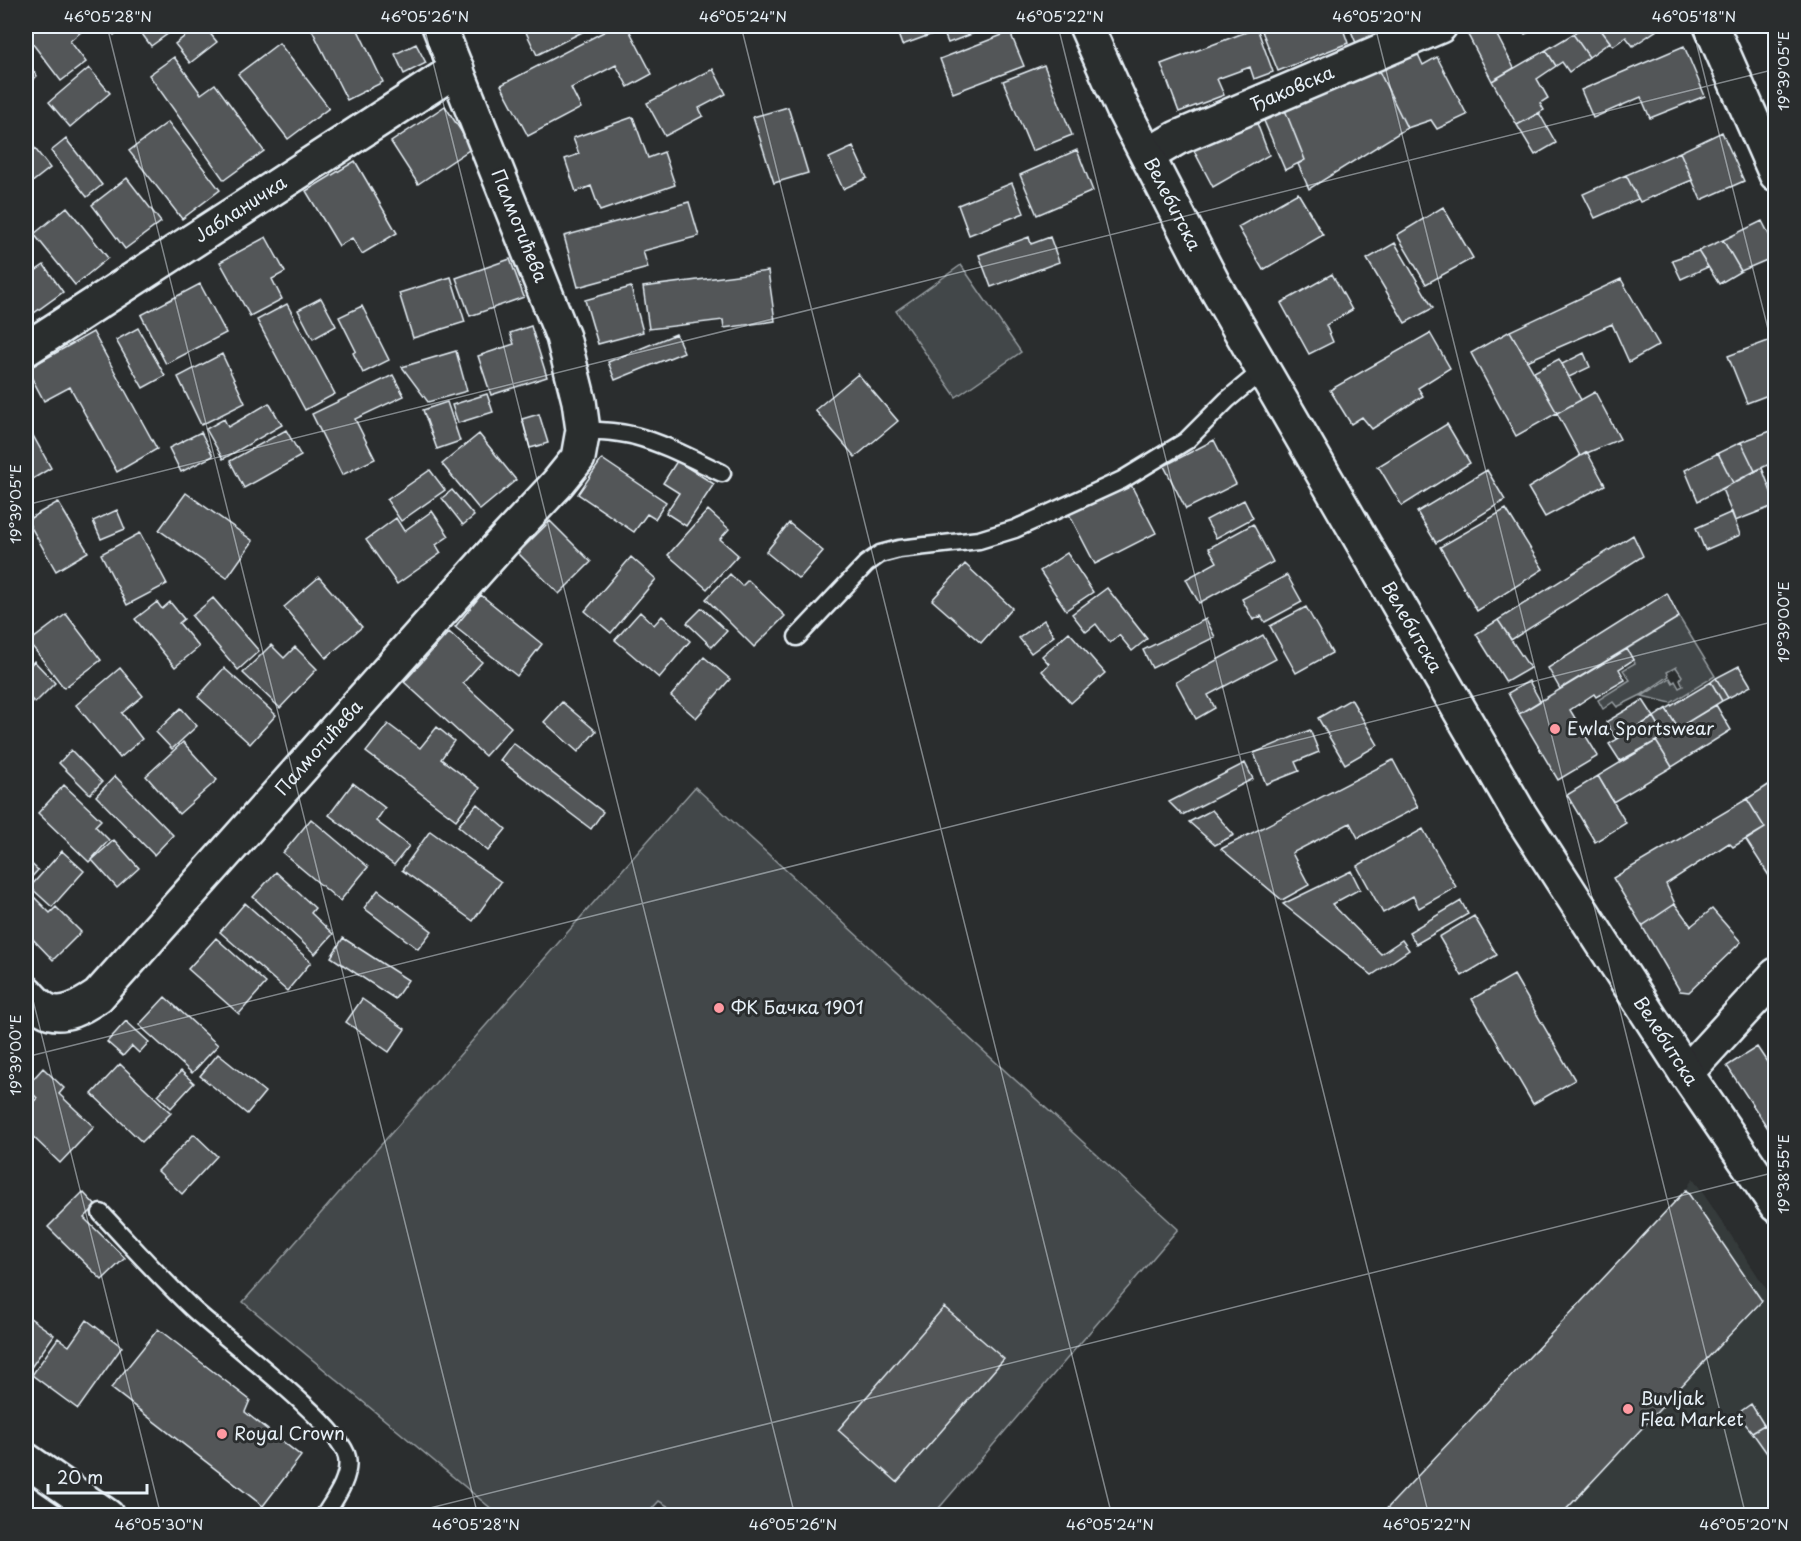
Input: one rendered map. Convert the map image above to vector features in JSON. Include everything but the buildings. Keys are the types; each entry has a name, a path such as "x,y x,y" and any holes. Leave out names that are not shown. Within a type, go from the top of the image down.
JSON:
{"street":[{"name":"Палмотићева","path":"26,992 45,1010 58,1013 79,1010 98,996 578,458 583,430 579,401 563,337 439,26"},
{"name":"Велебитска","path":"1086,26 1123,109 1214,285 1519,813 1686,1073 1776,1205"},
{"name":"Ђаковска","path":"1148,155 1177,138 1440,26"},
{"path":"1711,26 1776,174"},
{"name":"Јабланичка","path":"26,349 457,69"},
{"path":"1686,1073 1776,975"},
{"path":"26,1460 107,1515"}],"lane":[{"path":"797,637 866,564 880,554 899,549 979,540 1015,530 1122,480 1186,441 1227,400 1263,370"},
{"path":"583,430 634,435 655,442 722,473"},
{"path":"101,1213 193,1309 300,1402 329,1429 342,1446 347,1458 346,1475 324,1515"}],"shaded area":[{"path":"961,265 1021,352 956,397 896,311"},
{"path":"1679,617 1715,676 1671,703 1642,696 1670,678 1679,688 1683,686 1680,679 1682,676 1676,667 1667,672 1669,676 1641,695 1617,707 1613,702 1603,709 1598,700 1630,680 1623,670 1635,663 1627,649"},
{"name":"ФК Бачка 1901","path":"695,787 1178,1229 933,1515 683,1515 659,1501 646,1515 499,1515 243,1302"},
{"name":"Buvljak Flea Market","path":"1693,1178 1775,1302 1775,1515 1380,1516 1686,1190"}],"place":[{"name":"Ewla Sportswear","path":"1555,729"},
{"name":"ФК Бачка 1901","path":"719,1008"},
{"name":"Buvljak Flea Market","path":"1628,1409"},
{"name":"Royal Crown","path":"222,1434"}]}
